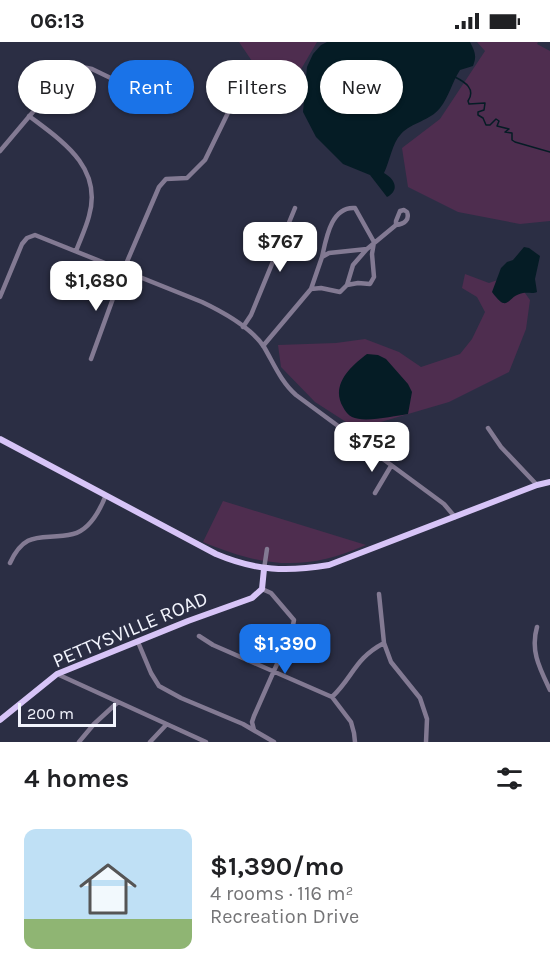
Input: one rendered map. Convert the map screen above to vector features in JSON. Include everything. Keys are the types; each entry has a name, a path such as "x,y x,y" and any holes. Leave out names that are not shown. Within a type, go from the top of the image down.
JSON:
{"main road":[{"path":"0,439 216,554 264,569 297,569 329,565 550,482"},
{"path":"262,589 264,569"},
{"name":"PETTYSVILLE ROAD","path":"0,720 57,674 252,598 262,589"}],"street":[{"path":"0,151 29,116 58,73 77,66 92,69 108,77"},
{"path":"91,359 123,271 159,187 166,179 188,178 205,160 227,114"},
{"path":"29,116 67,145 87,173 91,198 90,216 76,251"},
{"path":"243,327 251,315 295,208"},
{"path":"263,346 311,289 335,217 342,211 350,208 356,209 374,242 372,283 353,283 340,292 321,288 311,289"},
{"path":"347,285 353,265 374,242 396,225"},
{"path":"0,297 22,244 27,238 40,236 194,298 243,327 263,346 290,390 444,504 455,517"},
{"path":"322,257 367,249"},
{"path":"488,428 501,447 537,485"},
{"path":"375,493 391,466"},
{"path":"10,563 16,551 26,541 36,537 74,534 86,527 96,516 106,495"},
{"path":"264,569 267,549"},
{"path":"254,730 252,722 254,716 292,630 294,620 271,593 262,589"},
{"path":"379,594 384,644 391,662 420,698 427,718 426,742"},
{"path":"537,627 534,650 550,690"},
{"path":"199,636 213,645 332,697 351,722 354,742"},
{"path":"138,642 151,674 159,686 254,730 274,742"},
{"path":"332,697 355,666 370,651 384,644"},
{"path":"57,674 206,742"},
{"path":"79,742 93,724 118,702"},
{"path":"150,742 166,725"}],"shaded area":[{"path":"239,42 317,42 306,60 251,60"},
{"path":"477,42 538,42 537,44 550,51 550,221 520,224 458,212 408,187 402,148 440,119 485,51"},
{"path":"465,274 489,283 512,275 530,300 526,329 509,372 449,402 357,429 315,402 281,367 278,345 336,343 365,339 399,352 421,367 460,354 472,339 485,312 477,297 462,288"},
{"path":"223,501 366,545 344,554 303,563 284,563 245,557 203,542"}],"water":[{"path":"327,42 470,42 475,57 473,66 460,70 440,108 431,116 405,130 393,147 384,173 391,178 395,188 387,197 370,175 343,164 316,137 304,114 308,114 308,65 321,45"},
{"path":"524,247 540,256 535,279 537,292 523,293 508,302 502,302 492,292 501,268 513,260"},
{"path":"367,354 378,355 386,359 408,384 412,392 408,414 357,419 345,410 340,399 341,384 349,370"}],"waterway":[{"path":"455,77 470,89 469,104 485,103 484,110 478,112 478,115 483,118 486,125 490,125 496,119 499,121 497,126 509,129 505,132 512,133 512,140 515,142 550,152"}]}
